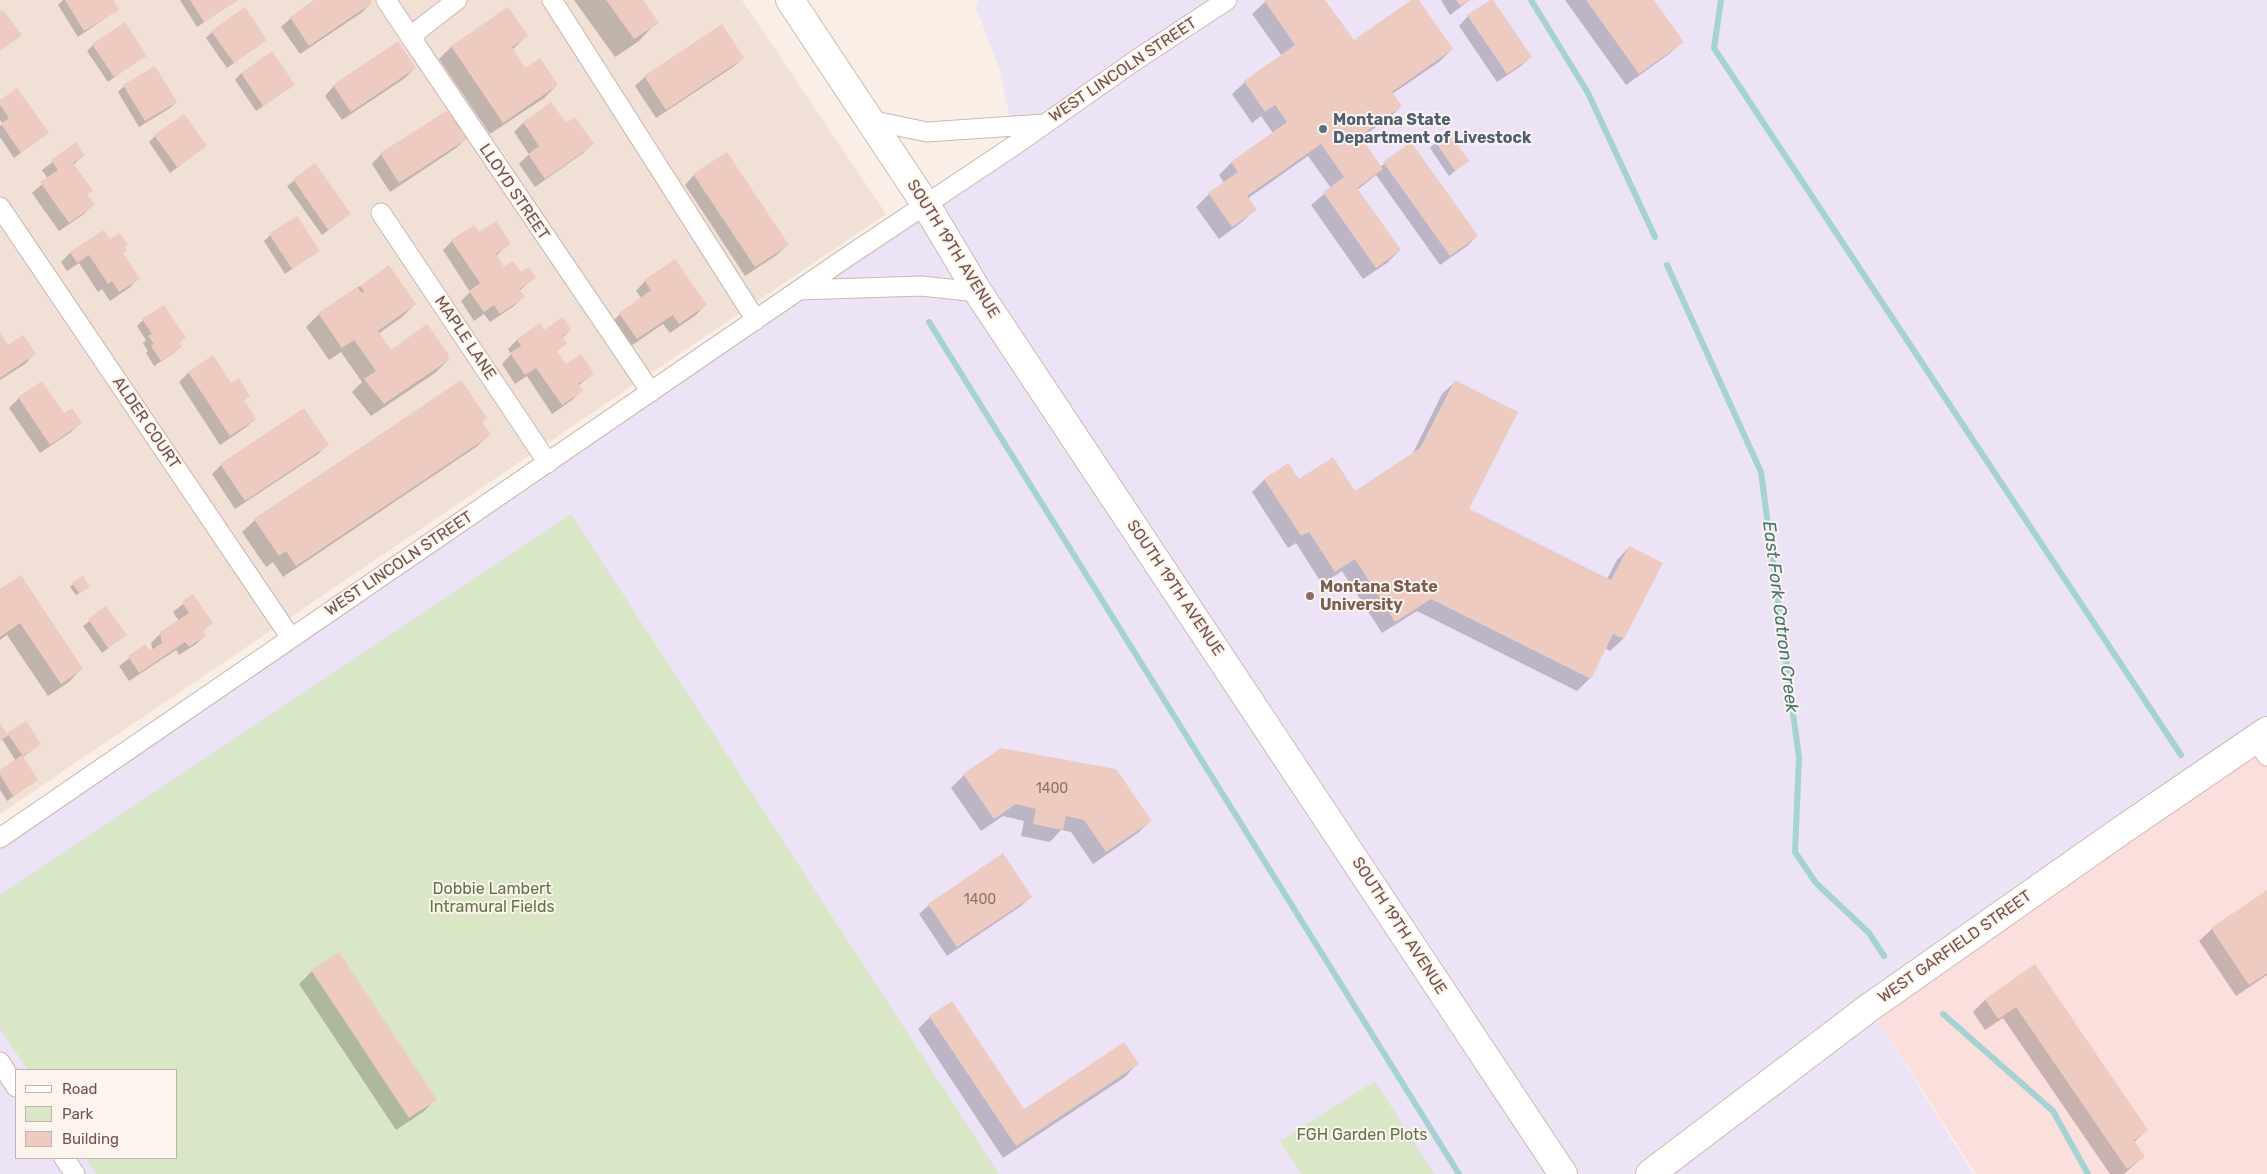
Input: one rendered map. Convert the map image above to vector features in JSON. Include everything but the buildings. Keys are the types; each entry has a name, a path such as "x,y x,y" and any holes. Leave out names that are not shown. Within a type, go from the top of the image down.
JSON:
{"main road":[{"name":"SOUTH 19TH AVENUE","path":"790,0 926,205 978,292 1563,1174"},
{"name":"WEST GARFIELD STREET","path":"1650,1174 1870,1007 2122,830 2263,742"}],"street":[{"name":"LLOYD STREET","path":"386,0 651,392"},
{"path":"414,42 416,32 457,0"},
{"path":"552,0 756,320"},
{"name":"WEST LINCOLN STREET","path":"0,838 799,290 1227,0"},
{"name":"WEST LINCOLN STREET","path":"869,120 927,132 1045,124"},
{"name":"ALDER COURT","path":"0,207 291,638"},
{"name":"MAPLE LANE","path":"381,213 548,463"},
{"path":"799,290 921,286 978,292"},
{"path":"0,1062 15,1084"},
{"path":"65,1159 75,1174"}],"shaded area":[{"path":"0,0 742,0 886,214 0,814"},
{"name":"Montana State University","path":"978,0 2267,0 2267,730 1870,1007 1973,1174 0,1174 0,839 1015,145 1000,70 976,8"},
{"path":"2267,739 2267,1174 1976,1174 1870,1007"}],"green space":[{"name":"Dobbie Lambert Intramural Fields","path":"571,514 999,1174 96,1174 87,1159 178,1159 178,1069 27,1069 0,1029 0,895"},
{"name":"FGH Garden Plots","path":"1375,1081 1434,1174 1301,1174 1280,1141"}],"waterway":[{"name":"East Fork Catron Creek","path":"1531,0 1588,93 1655,237"},
{"path":"1721,0 1714,48 2181,755"},
{"name":"East Fork Catron Creek","path":"1667,265 1761,472 1799,758 1795,852 1816,883 1869,933 1884,956"},
{"path":"929,322 1459,1174"},
{"name":"East Fork Catron Creek","path":"1943,1014 2053,1111 2088,1174"}],"place":[{"name":"Montana State Department of Livestock","path":"1323,129"},
{"name":"Montana State University","path":"1310,596"}]}
